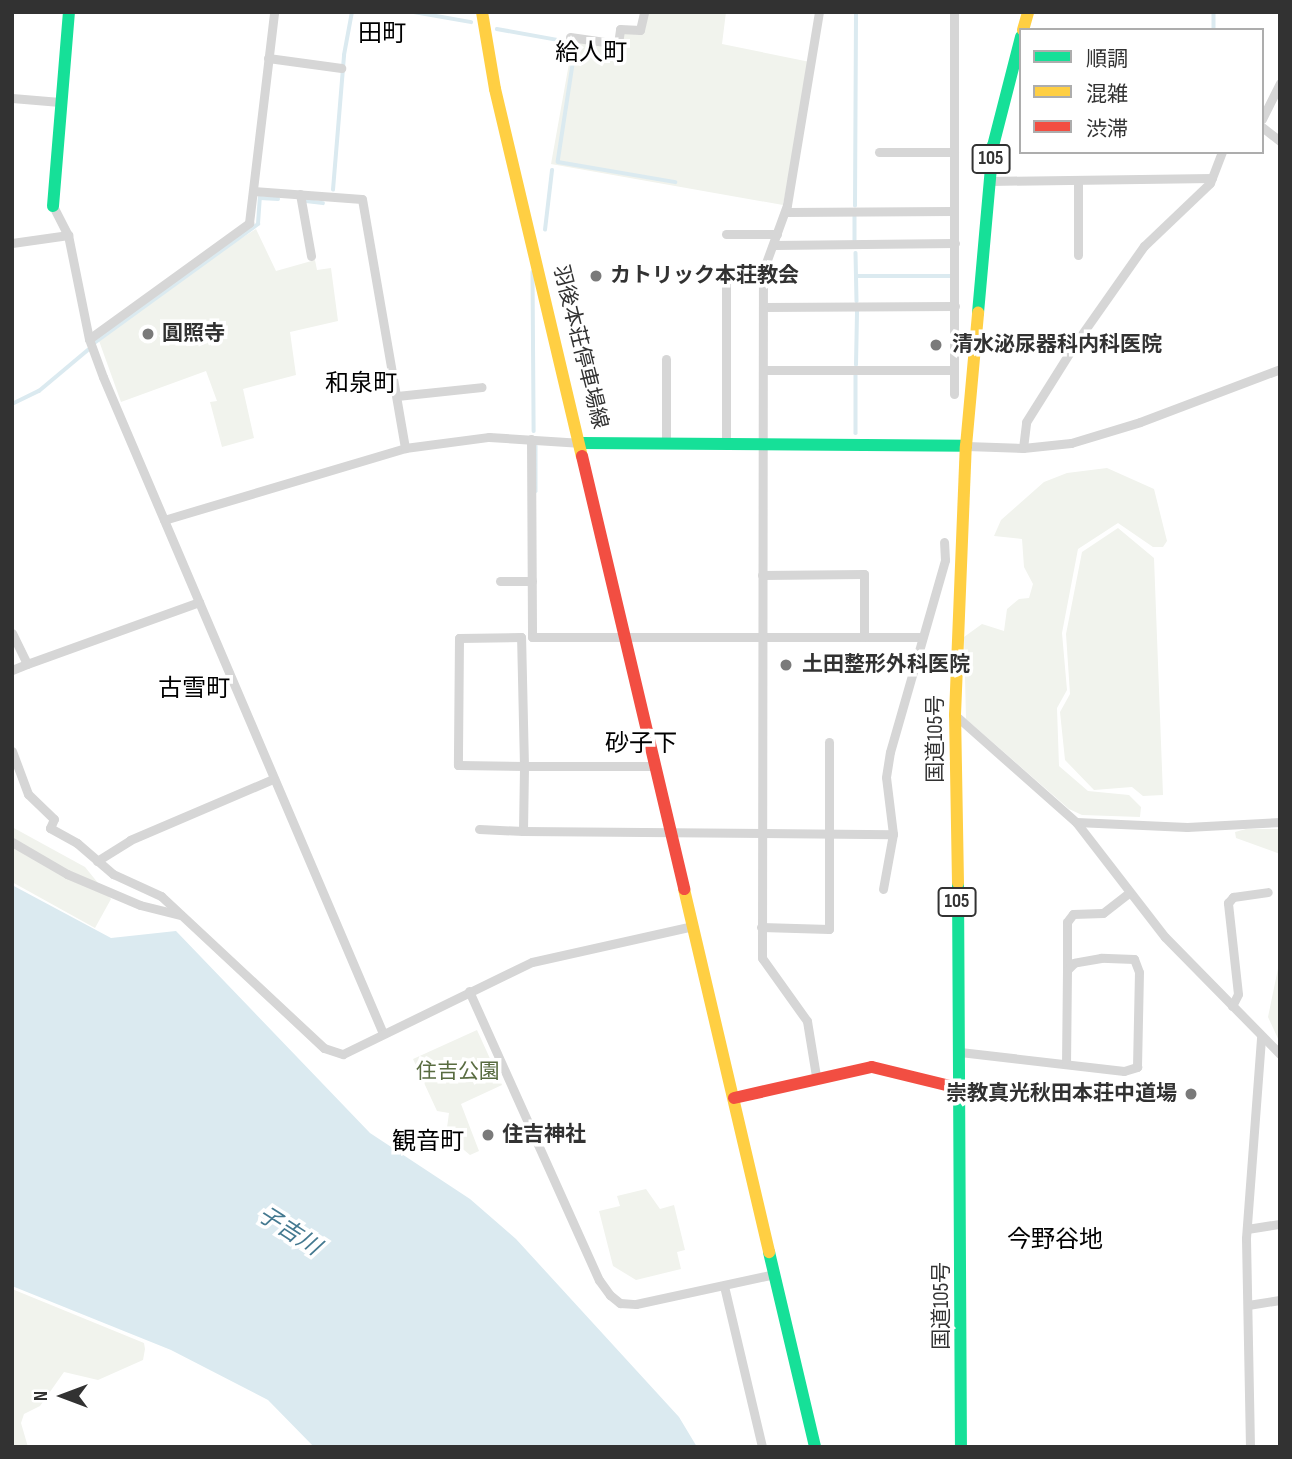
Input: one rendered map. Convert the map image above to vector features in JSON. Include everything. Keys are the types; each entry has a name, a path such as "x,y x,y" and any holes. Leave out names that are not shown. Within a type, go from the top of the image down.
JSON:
{"main road":[{"path":"53,206 69,12"},
{"name":"羽後本荘停車場線","path":"482,12 495,89 582,443 763,442 966,446"},
{"name":"国道105号","path":"961,1447 962,1089 958,1052 954,715 966,446 989,181 1014,87 1019,51"},
{"path":"582,443 670,834 815,1447"},
{"path":"734,1098 816,1076 872,1067 962,1089"}],"street":[{"path":"89,340 250,223 274,12"},
{"path":"570,37 618,44 620,29 640,30 644,12"},
{"path":"816,1076 807,1021 762,958 761,927 763,271 785,212 819,12"},
{"path":"954,12 954,394"},
{"path":"268,58 341,68"},
{"path":"1264,115 1280,83"},
{"path":"12,98 60,103"},
{"path":"1264,129 1280,141"},
{"path":"879,152 954,152"},
{"path":"1023,448 1026,422 1135,256 1212,178 1221,154"},
{"path":"989,181 1212,178"},
{"path":"1078,180 1078,255"},
{"path":"253,191 362,199 405,448"},
{"path":"300,194 311,256"},
{"path":"53,206 68,234 89,340 382,1031"},
{"path":"785,212 954,211"},
{"path":"12,243 68,234"},
{"path":"726,234 777,234"},
{"path":"773,245 955,243"},
{"path":"726,443 726,272 763,271"},
{"path":"763,307 955,306"},
{"path":"666,359 666,443"},
{"path":"966,446 1023,448 1071,443 1140,422 1280,369"},
{"path":"764,370 954,370"},
{"path":"397,396 482,387"},
{"path":"164,520 405,448 467,439 531,439 582,443"},
{"path":"531,439 532,637 922,637"},
{"path":"883,889 893,834 886,777 890,752 945,560 944,542"},
{"path":"762,575 864,575 864,637"},
{"path":"500,581 532,581"},
{"path":"12,670 199,602"},
{"path":"12,633 27,664"},
{"path":"523,831 524,766 522,637 460,638 458,765 524,766 656,766"},
{"path":"954,715 1076,822 1129,893 1261,1037 1280,1054"},
{"path":"761,927 829,929 829,742"},
{"path":"12,751 29,794 54,819 50,828 113,874 161,895 324,1048 343,1054 382,1031 469,991 567,952 693,926"},
{"path":"97,861 130,840 273,779"},
{"path":"1076,822 1187,827 1280,822"},
{"path":"479,829 670,834 893,834"},
{"path":"12,842 68,874 140,905 186,917"},
{"path":"1232,1006 1238,994 1228,903 1233,897 1268,892"},
{"path":"1066,1064 1067,922 1073,914 1103,913 1129,893"},
{"path":"958,1052 1124,1071 1136,1067 1139,972 1134,959 1101,958 1074,963 1067,970"},
{"path":"469,991 599,1280 610,1295 620,1303 636,1304 775,1274"},
{"path":"1250,1447 1247,1229 1261,1037"},
{"path":"1247,1229 1280,1224"},
{"path":"724,1286 762,1447"},
{"path":"1248,1304 1280,1300"}],"green space":[{"path":"648,12 726,12 722,44 810,62 783,205 551,164 573,41 620,49 624,31 643,33"},
{"path":"256,229 276,271 315,260 317,270 331,268 338,321 290,332 296,375 243,389 254,438 222,447 210,402 217,401 206,371 121,402 98,338 171,282"},
{"path":"1107,468 1154,489 1167,541 1163,547 1153,547 1118,523 1078,549 1062,633 1067,690 1057,708 1059,766 1088,791 1129,795 1141,807 1140,817 1082,815 1069,809 966,719 964,637 982,624 1004,631 1007,609 1019,599 1029,598 1033,584 1024,567 1022,539 994,536 1001,520 1044,482 1067,473"},
{"path":"1118,528 1154,558 1163,795 1143,796 1132,787 1094,790 1065,760 1060,712 1070,694 1066,634 1082,552"},
{"path":"12,827 85,867 111,899 95,928 12,882"},
{"path":"1246,829 1280,829 1280,854 1236,838 1235,832"},
{"path":"1280,959 1280,1043 1268,1017"},
{"name":"住吉公園","path":"477,1030 502,1085 461,1104 479,1151 470,1155 446,1135 449,1113 437,1111 413,1059"},
{"path":"646,1189 660,1209 674,1205 685,1250 677,1252 681,1269 636,1280 613,1266 599,1211 620,1206 617,1196"},
{"path":"12,1289 144,1343 145,1349 143,1360 98,1380 64,1372 40,1406 24,1414 21,1423 28,1447 12,1447"}],"water":[{"name":"子吉川","path":"12,885 111,938 176,931 370,1133 470,1199 516,1239 679,1417 697,1447 314,1447 268,1400 171,1350 12,1286"}],"waterway":[{"path":"333,190 344,55 352,12"},
{"path":"414,12 471,22"},
{"path":"855,206 856,12"},
{"path":"1214,12 1214,28"},
{"path":"497,29 564,41"},
{"path":"576,45 558,162 675,182"},
{"path":"545,230 552,170"},
{"path":"93,344 258,224 260,198 278,199"},
{"path":"306,201 323,203"},
{"path":"855,216 855,240"},
{"path":"856,253 857,301"},
{"path":"533,272 534,431"},
{"path":"856,276 950,276"},
{"path":"856,365 857,311"},
{"path":"12,404 39,391 88,350"},
{"path":"856,375 856,433"},
{"path":"536,446 536,491"}],"traffic: fast":[{"path":"53,206 69,12"},
{"path":"978,313 993,146 1019,45"},
{"path":"582,443 966,446"},
{"path":"958,883 961,1447"},
{"path":"769,1252 815,1447"}],"traffic: slow":[{"path":"482,12 495,89 582,456"},
{"path":"1024,28 1028,12"},
{"path":"958,883 955,715 966,446 978,313"},
{"path":"684,889 769,1252"}],"traffic: jam":[{"path":"582,456 684,889"},
{"path":"734,1098 872,1067 962,1089"}],"place":[{"name":"カトリック本荘教会","path":"596,276"},
{"name":"圓照寺","path":"148,334"},
{"name":"清水泌尿器科内科医院","path":"936,345"},
{"name":"土田整形外科医院","path":"786,665"},
{"name":"崇教真光秋田本荘中道場","path":"1191,1094"},
{"name":"住吉神社","path":"488,1135"}],"district":[{"name":"田町","path":"382,34"},
{"name":"給人町","path":"591,53"},
{"name":"和泉町","path":"361,384"},
{"name":"古雪町","path":"194,689"},
{"name":"砂子下","path":"641,744"},
{"name":"観音町","path":"428,1142"},
{"name":"今野谷地","path":"1055,1240"}]}
